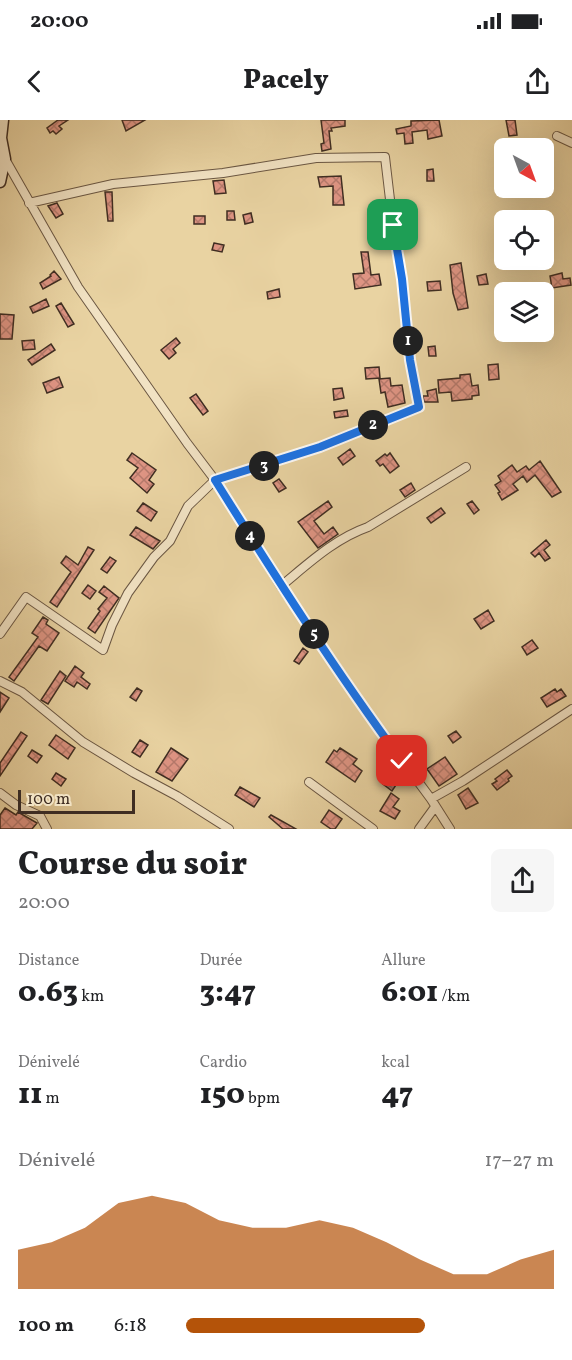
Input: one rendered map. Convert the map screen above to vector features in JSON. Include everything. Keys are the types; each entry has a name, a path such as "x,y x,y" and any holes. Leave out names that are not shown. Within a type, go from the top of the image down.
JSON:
{"main road":[{"path":"0,182 5,159 0,139 3,120"}],"street":[{"path":"557,136 572,143"},
{"path":"0,634 26,597 103,650 128,593 154,557 170,541 188,506 215,480 320,447 419,407 410,360 402,279 385,157 316,158 223,173 113,184 29,203"},
{"path":"5,159 78,287 187,444 215,480 281,586 450,829"},
{"path":"281,586 351,533 368,527 466,467"},
{"path":"0,681 22,692 83,741 229,829"},
{"path":"431,799 463,781 572,709"},
{"path":"309,782 374,829"},
{"path":"0,793 15,806 40,816 47,829"},
{"path":"419,829 435,807"}],"building":[{"path":"58,120 68,120 59,126 62,129 56,134 53,131 50,133 47,128"},
{"path":"122,120 145,120 126,131"},
{"path":"321,120 345,120 345,126 331,128 332,131 329,131 331,149 322,151 321,144 324,143"},
{"path":"439,120 442,136 428,139 427,130 412,132 413,143 405,144 404,133 397,134 396,129 411,126 411,121"},
{"path":"506,120 515,120 517,135 509,136"},
{"path":"433,169 434,181 427,181 427,170"},
{"path":"341,176 344,205 333,205 333,186 320,187 318,177"},
{"path":"224,180 226,193 215,194 213,181"},
{"path":"105,192 112,192 113,221 108,221"},
{"path":"57,203 63,214 56,218 48,206"},
{"path":"227,211 234,211 235,220 227,220"},
{"path":"251,213 253,222 245,224 243,215"},
{"path":"194,216 205,216 205,224 194,224"},
{"path":"214,243 224,245 222,252 212,250"},
{"path":"361,252 368,252 371,275 379,274 381,285 355,289 353,274 364,273"},
{"path":"461,263 468,308 458,310 453,293 450,265"},
{"path":"54,271 61,279 43,289 40,283 51,276"},
{"path":"562,273 563,279 570,278 571,285 554,288 554,282 551,282 550,276"},
{"path":"486,274 488,284 479,285 477,276"},
{"path":"440,281 441,290 428,291 427,282"},
{"path":"279,289 280,297 268,299 267,292"},
{"path":"46,299 49,306 33,313 30,307"},
{"path":"61,303 74,324 68,327 56,306"},
{"path":"0,314 14,315 12,339 0,339"},
{"path":"176,338 180,343 173,349 176,353 169,359 161,350"},
{"path":"34,340 35,349 23,350 22,341"},
{"path":"51,344 55,350 32,365 28,360"},
{"path":"435,346 436,356 429,356 428,347"},
{"path":"498,364 499,379 489,380 488,365"},
{"path":"379,367 380,378 366,379 365,368"},
{"path":"470,374 472,386 478,385 479,395 472,396 472,399 452,401 451,392 439,393 438,380 460,378 460,375"},
{"path":"59,377 63,387 47,393 43,383"},
{"path":"390,378 391,386 402,385 405,403 388,407 385,392 381,393 379,379"},
{"path":"342,388 344,398 334,400 333,389"},
{"path":"436,389 438,402 424,402 423,396 428,396 427,391"},
{"path":"196,394 208,411 203,415 190,398"},
{"path":"347,410 348,416 335,418 334,412"},
{"path":"350,449 355,456 343,465 338,458"},
{"path":"132,453 156,470 149,480 154,484 147,493 130,478 138,468 127,460"},
{"path":"390,453 399,466 390,473 383,464 380,466 376,461"},
{"path":"540,461 561,492 552,497 535,475 527,482 523,476 513,484 518,490 502,500 495,485 501,481 498,476 512,465 517,472 526,466 529,470"},
{"path":"279,479 286,488 279,492 273,483"},
{"path":"411,483 415,490 405,497 400,490"},
{"path":"328,501 332,507 314,521 324,534 333,527 338,534 318,548 298,522"},
{"path":"472,501 479,510 474,514 467,504"},
{"path":"143,503 157,512 151,521 137,511"},
{"path":"441,508 445,513 431,523 427,518"},
{"path":"136,527 160,541 153,549 130,535"},
{"path":"546,540 550,545 544,550 550,558 545,561 539,553 535,557 531,553"},
{"path":"88,547 94,550 57,607 50,602 71,572 61,563 66,556 78,565"},
{"path":"110,557 116,561 107,573 101,569"},
{"path":"88,585 96,591 90,599 82,593"},
{"path":"104,586 119,598 95,633 88,628 107,598 99,592"},
{"path":"488,610 494,621 481,629 474,619"},
{"path":"43,617 48,620 46,624 59,633 47,651 39,646 14,681 9,677 38,637 32,633"},
{"path":"532,640 538,648 527,655 522,647"},
{"path":"303,648 308,652 299,664 294,661"},
{"path":"75,666 84,673 81,677 90,684 87,689 77,682 74,687 65,681"},
{"path":"60,671 66,676 48,704 41,700"},
{"path":"137,688 142,691 136,701 130,697"},
{"path":"555,689 557,692 561,689 566,696 547,707 541,698"},
{"path":"0,692 9,698 0,712"},
{"path":"456,731 461,737 453,743 448,736"},
{"path":"21,732 27,736 0,776 0,763"},
{"path":"56,735 75,748 68,759 49,745"},
{"path":"140,740 148,745 140,757 132,752"},
{"path":"171,748 188,759 172,781 156,772"},
{"path":"340,748 357,759 353,764 362,771 355,782 326,762 334,750 337,752"},
{"path":"32,750 42,756 37,763 28,756"},
{"path":"445,757 457,774 439,786 427,769"},
{"path":"507,770 512,776 497,790 492,784"},
{"path":"56,773 66,779 61,786 52,779"},
{"path":"387,778 396,785 392,791 383,784"},
{"path":"240,787 260,798 254,807 235,795"},
{"path":"468,788 478,803 466,809 458,795"},
{"path":"391,793 399,799 393,807 400,811 395,819 380,811"},
{"path":"5,808 16,815 18,812 37,823 32,829 0,829 0,815"},
{"path":"329,810 342,819 335,829 321,822"},
{"path":"271,815 296,829 283,829 269,817"}],"route":[{"path":"393,225 402,279 410,360 419,407 320,447 215,480 281,586 402,761"}]}
